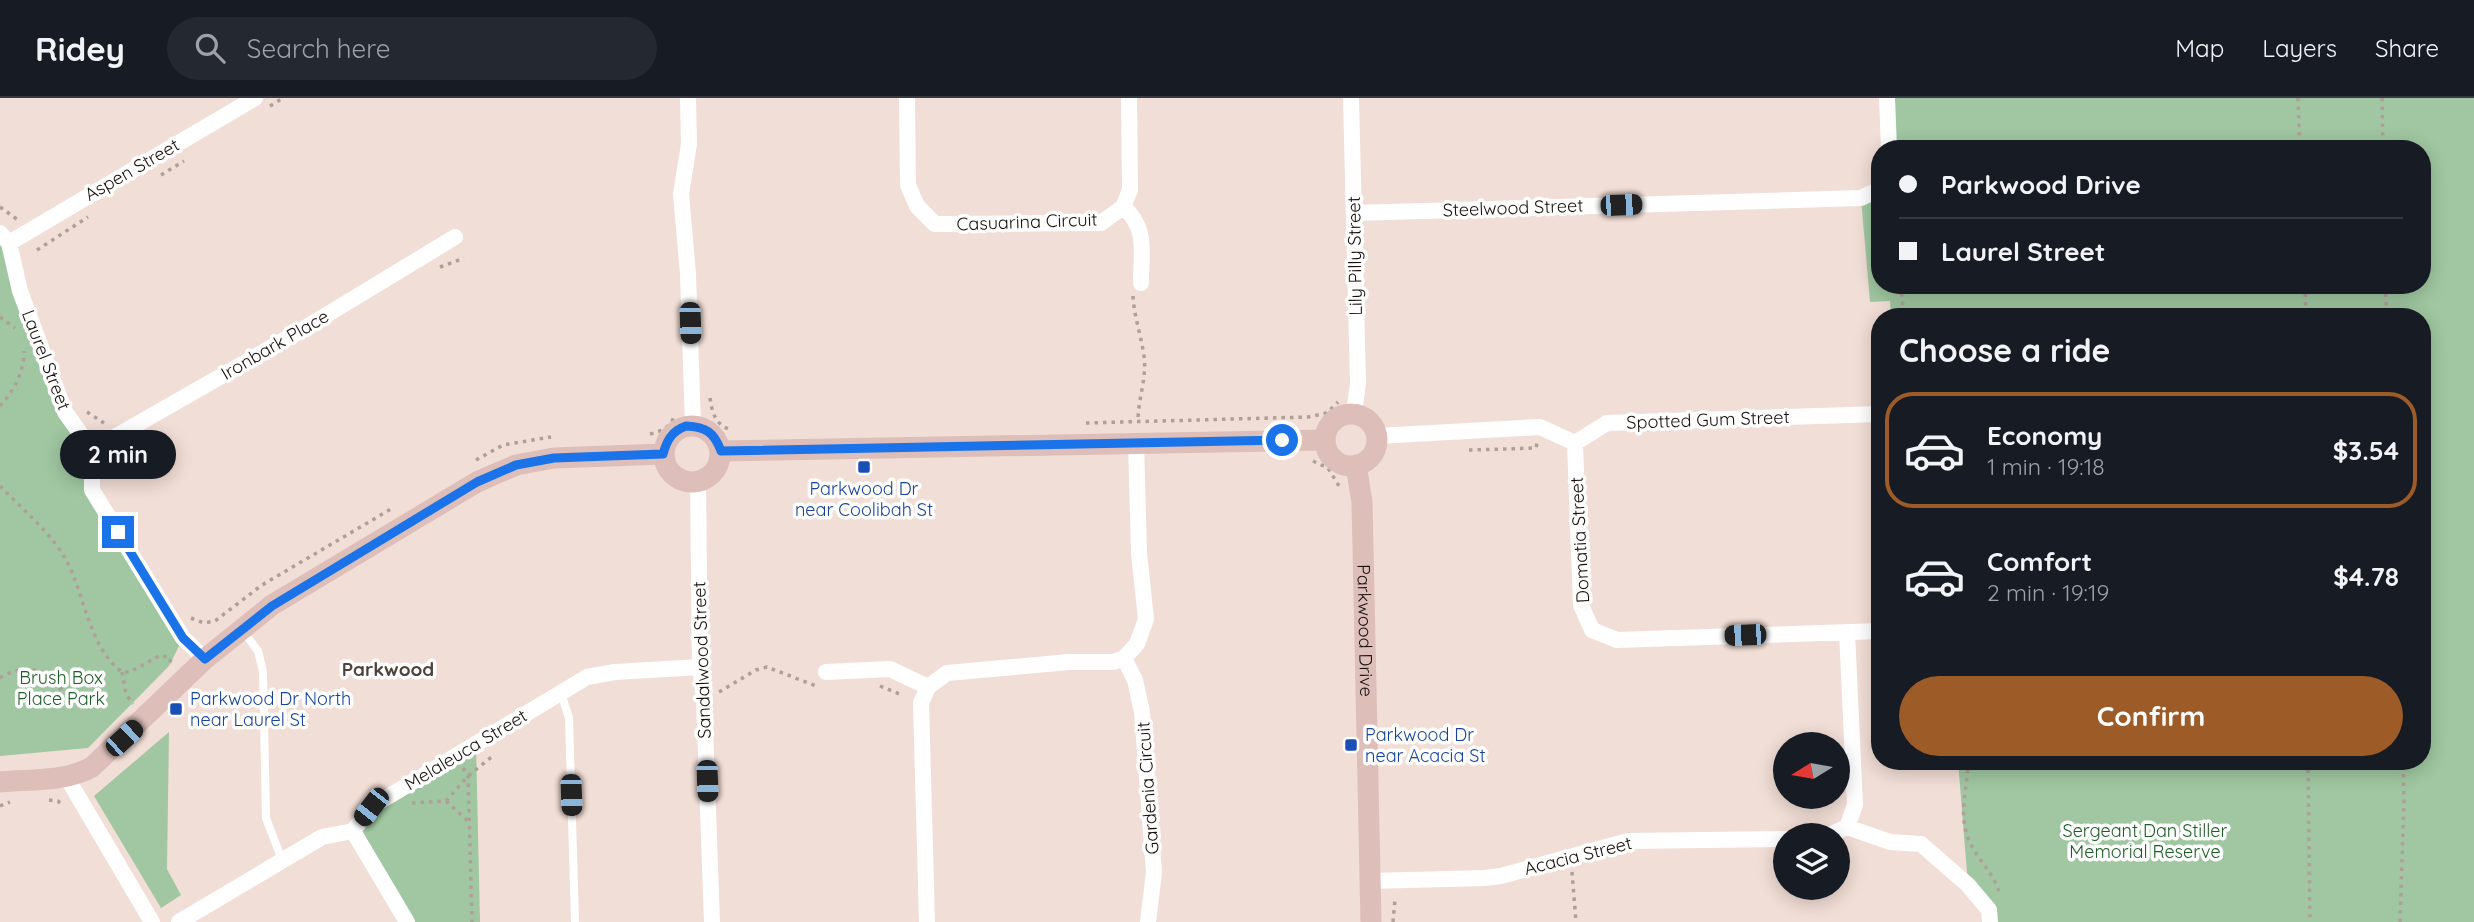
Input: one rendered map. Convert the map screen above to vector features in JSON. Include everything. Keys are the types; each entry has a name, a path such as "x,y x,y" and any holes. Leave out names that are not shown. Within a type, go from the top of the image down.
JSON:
{"street":[{"name":"Aspen Street","path":"4,238 255,98"},
{"path":"688,98 689,144 681,194 688,274 693,426"},
{"name":"Casuarina Circuit","path":"907,98 908,185 917,206 935,224 1101,223 1124,207"},
{"path":"1129,98 1130,190 1124,207 1134,215 1141,229 1136,285"},
{"name":"Lily Pilly Street","path":"1351,98 1358,383 1354,414"},
{"path":"1887,98 1889,140"},
{"name":"Steelwood Street","path":"1354,213 1861,198 1871,193"},
{"name":"Ironbark Place","path":"92,450 300,331 456,237"},
{"name":"Laurel Street","path":"4,238 20,290 65,412 92,450"},
{"path":"1345,414 1354,414 1369,420 1377,436 1373,455 1356,465 1339,462 1327,449 1325,440 1333,421 1345,414"},
{"name":"Spotted Gum Street","path":"1575,443 1607,423 1871,414"},
{"path":"686,426 693,426 710,431 721,451 716,469 710,476 698,482 688,482 676,477 667,467 663,454 672,434 686,426"},
{"path":"1377,436 1540,427 1575,443"},
{"path":"721,451 1137,432 1325,440"},
{"path":"927,922 921,703 928,687 947,673 1069,662 1101,664 1124,658 1137,644 1146,619 1139,552 1137,432"},
{"name":"Domatia Street","path":"1575,443 1581,605 1592,630 1618,640 1847,632"},
{"path":"92,450 92,490 183,638 205,659"},
{"path":"0,782 79,774 92,767 205,659 272,606 477,482 516,465 554,458 663,454"},
{"name":"Parkwood Drive","path":"1356,465 1362,502 1371,922"},
{"name":"Sandalwood Street","path":"698,482 700,667 704,698 712,922"},
{"path":"1849,823 1855,806 1847,632 1871,631"},
{"name":"Gardenia Circuit","path":"1124,658 1135,680 1142,712 1154,872 1148,922"},
{"name":"Melaleuca Street","path":"353,831 371,807 587,677 615,672 700,667"},
{"path":"827,679 890,669 928,687"},
{"path":"66,776 152,922"},
{"path":"1850,828 1890,842 1921,844 1968,885 1989,910 1990,922"},
{"path":"180,922 322,836 353,831 407,922"},
{"name":"Acacia Street","path":"1371,881 1501,876 1628,841 1773,839"}],"lane":[{"path":"242,629 261,658 266,818 282,860"},
{"path":"561,693 569,718 575,922"}],"path":[{"path":"2298,98 2300,140"},
{"path":"2382,98 2383,140"},
{"path":"0,207 21,223"},
{"path":"32,241 37,250"},
{"path":"439,268 464,258"},
{"path":"1136,285 1133,312 1144,356 1145,380 1138,407 1137,432"},
{"path":"0,317 17,329"},
{"path":"0,406 18,381 24,365 24,347"},
{"path":"1073,423 1137,432 1308,417 1327,414 1335,408 1341,394"},
{"path":"710,396 714,416 720,424 727,429 740,431"},
{"path":"80,405 104,424"},
{"path":"642,436 661,431 670,425 676,407"},
{"path":"471,463 503,445 535,438 557,437"},
{"path":"1459,450 1536,448 1537,442"},
{"path":"107,478 120,453"},
{"path":"1308,460 1328,468 1339,487"},
{"path":"0,486 45,532 64,557 76,582 84,612 111,664 122,672 130,672 161,656 171,659 165,673"},
{"path":"184,611 194,620 204,623 215,621 262,585 391,509"},
{"path":"704,698 724,690 756,670 767,667 816,686 827,679"},
{"path":"0,678 10,672 30,669 48,673 59,683 62,693"},
{"path":"122,672 126,694 134,706 142,697"},
{"path":"875,684 921,703"},
{"path":"446,801 468,776 501,750"},
{"path":"456,756 468,776 472,922"},
{"path":"1967,770 1963,809 1968,838 1997,884 2002,905"},
{"path":"2308,770 2310,922"},
{"path":"2400,922 2403,770"},
{"path":"40,800 58,801 67,811"},
{"path":"0,806 19,801"},
{"path":"407,803 446,801 469,822"},
{"path":"1571,855 1576,922"},
{"path":"1393,922 1395,899"}],"green space":[{"name":"Sergeant Dan Stiller Memorial Reserve","path":"1887,98 2474,98 2474,922 1990,922 1968,885 1959,770 2431,770 2431,308 1890,308 1890,301 1870,302 1861,198 1871,193 1871,294 2431,294 2431,140 1889,140"},
{"name":"Brush Box Place Park","path":"0,233 65,412 92,450 92,490 183,638 169,666 88,748 0,756"},
{"path":"169,732 167,869 181,895 161,908 94,796"},
{"path":"476,744 480,922 407,922 353,831 371,807"}],"place":[{"name":"Parkwood Dr near Coolibah St","path":"864,467"},
{"name":"Parkwood Dr North near Laurel St","path":"176,709"},
{"name":"Parkwood Dr near Acacia St","path":"1351,745"}],"district":[{"name":"Parkwood","path":"388,669"}],"route":[{"path":"118,532 183,638 205,659 272,606 477,482 516,465 554,458 663,454 672,434 686,426 710,431 721,451 1282,440"}]}
